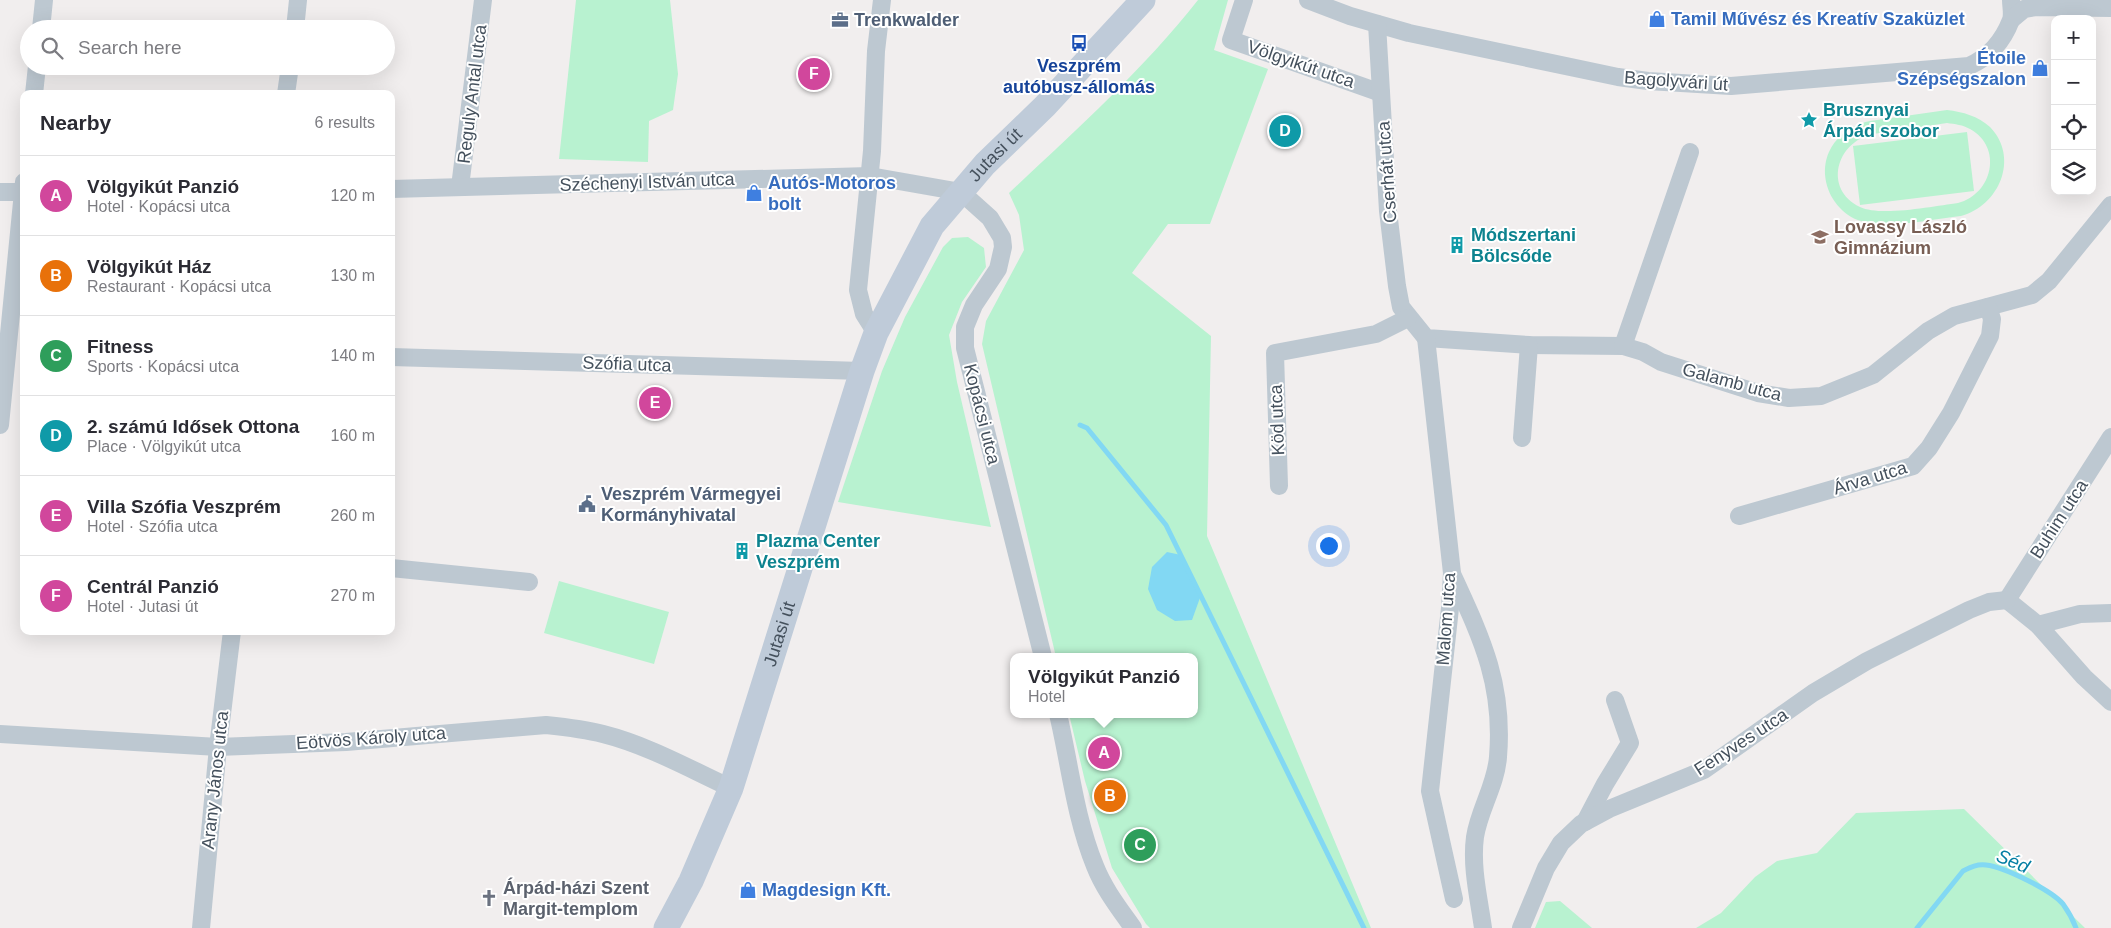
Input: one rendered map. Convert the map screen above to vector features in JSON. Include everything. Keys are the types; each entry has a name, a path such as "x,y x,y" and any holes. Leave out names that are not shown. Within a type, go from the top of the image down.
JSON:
{"street":[{"path":"42,20 44,0"},
{"path":"295,20 298,0"},
{"name":"Reguly Antal utca","path":"460,187 483,0"},
{"path":"876,332 864,314 858,290 870,176 875,112 876,51 882,0"},
{"name":"Jutasi út","path":"666,928 691,880 731,788 862,371 876,332 932,226 985,164 1045,106 1143,0"},
{"name":"Völgyikút utca","path":"1244,0 1231,40 1381,93"},
{"name":"Bagolyvári út","path":"1308,0 1377,24 1618,77 1666,83 1731,86 1969,66 1984,59 1994,50 2012,18"},
{"path":"2011,0 2012,18"},
{"path":"2012,18 2024,9 2036,7 2111,8"},
{"name":"Cserhát utca","path":"1377,24 1388,211 1397,286 1402,306 1408,318"},
{"path":"34,90 36,75"},
{"path":"287,90 289,75"},
{"path":"1623,346 1690,152"},
{"name":"Széchenyi István utca","path":"395,190 870,176 961,192"},
{"path":"0,192 20,189"},
{"name":"Kopácsi utca","path":"961,192 990,218 1002,238 998,269 974,305 965,327 965,348 1042,653"},
{"name":"Galamb utca","path":"1426,338 1529,345 1623,346 1643,352 1661,362 1758,393 1789,398 1821,396 1873,375 1928,331 1954,316 2032,295 2041,289 2111,205"},
{"path":"0,425 20,220"},
{"name":"Árva utca","path":"1739,516 1913,466 1929,448 1951,413 1990,336 1995,305"},
{"path":"1408,318 1426,338"},
{"name":"Köd utca","path":"1279,486 1275,353 1376,334 1408,318"},
{"name":"Malom utca","path":"1426,338 1452,573 1450,608 1430,791 1454,899"},
{"path":"1522,438 1529,345"},
{"name":"Szófia utca","path":"395,357 862,371"},
{"name":"Buhim utca","path":"2007,600 2111,437"},
{"path":"395,568 528,582"},
{"path":"1452,573 1486,652 1495,685 1497,705 1498,758 1475,837 1475,861 1483,928"},
{"path":"2007,600 2038,625 2084,678 2111,702"},
{"name":"Fenyves utca","path":"1521,928 1546,868 1561,843 1585,822 1610,808 1704,770 1813,693 1867,661 1969,610 1989,602 2007,600"},
{"path":"2038,625 2080,614 2111,613"},
{"name":"Arany János utca","path":"201,928 218,747 232,635"},
{"path":"1585,822 1630,743 1615,700"},
{"path":"1059,718 1075,801 1092,859 1111,897 1132,928"},
{"name":"Eötvös Károly utca","path":"0,734 218,747 346,742 546,725 589,731 629,743 731,788"}],"green space":[{"path":"576,0 670,0 678,74 673,110 649,121 648,162 559,159"},
{"path":"1198,0 1228,0 1214,50 1268,69 1210,224 1168,224 1132,273 1211,336 1207,536 1371,928 1150,928 1146,924 1112,868 1085,781 1070,718 1198,718 1198,653 1055,653 982,344 986,321 1024,250 1019,215 1009,193 1131,76"},
{"path":"1947,110 1975,117 1990,127 1999,139 2003,153 2004,166 1995,192 1974,211 1961,216 1893,224 1879,224 1855,219 1842,210 1833,199 1827,186 1826,161 1830,150 1837,140 1857,125 1870,121","holes":["1947,123 1970,129 1980,137 1987,147 1990,169 1986,180 1970,198 1958,203 1908,210 1881,211 1860,207 1848,199 1841,189 1838,178 1843,156 1850,146 1860,139 1873,134"]},
{"path":"1967,132 1974,191 1860,205 1853,146"},
{"path":"968,237 984,248 986,267 962,302 949,335 957,382 991,527 838,502 882,371 905,317 943,247 952,238"},
{"path":"559,581 669,612 654,664 544,633"},
{"path":"1964,809 2085,928 1696,928 1721,913 1755,877 1777,861 1817,853 1856,813"},
{"path":"1560,901 1592,928 1535,928 1546,902"}],"water":[{"path":"1167,552 1181,555 1201,595 1192,620 1175,621 1157,610 1148,589 1152,567"}],"waterway":[{"path":"1080,425 1087,428 1166,525 1364,928"},
{"name":"Séd","path":"1917,928 1963,871 1974,866 1983,865 2004,870 2038,886 2057,898 2063,904 2076,928"}],"place":[{"name":"Tamil Művész és Kreatív Szaküzlet","path":"1657,19"},
{"name":"Trenkwalder","path":"840,20"},
{"name":"Veszprém autóbusz-állomás","path":"1079,43"},
{"name":"Étoile Szépségszalon","path":"2040,68"},
{"name":"Centrál Panzió","path":"814,74"},
{"name":"Brusznyai Árpád szobor","path":"1809,120"},
{"name":"2. számú Idősek Ottona","path":"1285,131"},
{"name":"Autós-Motoros bolt","path":"754,193"},
{"name":"Lovassy László Gimnázium","path":"1820,237"},
{"name":"Módszertani Bölcsőde","path":"1457,245"},
{"name":"Villa Szófia Veszprém","path":"655,403"},
{"name":"Veszprém Vármegyei Kormányhivatal","path":"587,504"},
{"name":"Plazma Center Veszprém","path":"742,551"},
{"name":"Völgyikút Panzió","path":"1104,753"},
{"name":"Völgyikút Ház","path":"1110,796"},
{"name":"Fitness","path":"1140,845"},
{"name":"Magdesign Kft.","path":"748,890"},
{"name":"Árpád-házi Szent Margit-templom","path":"489,898"}]}
